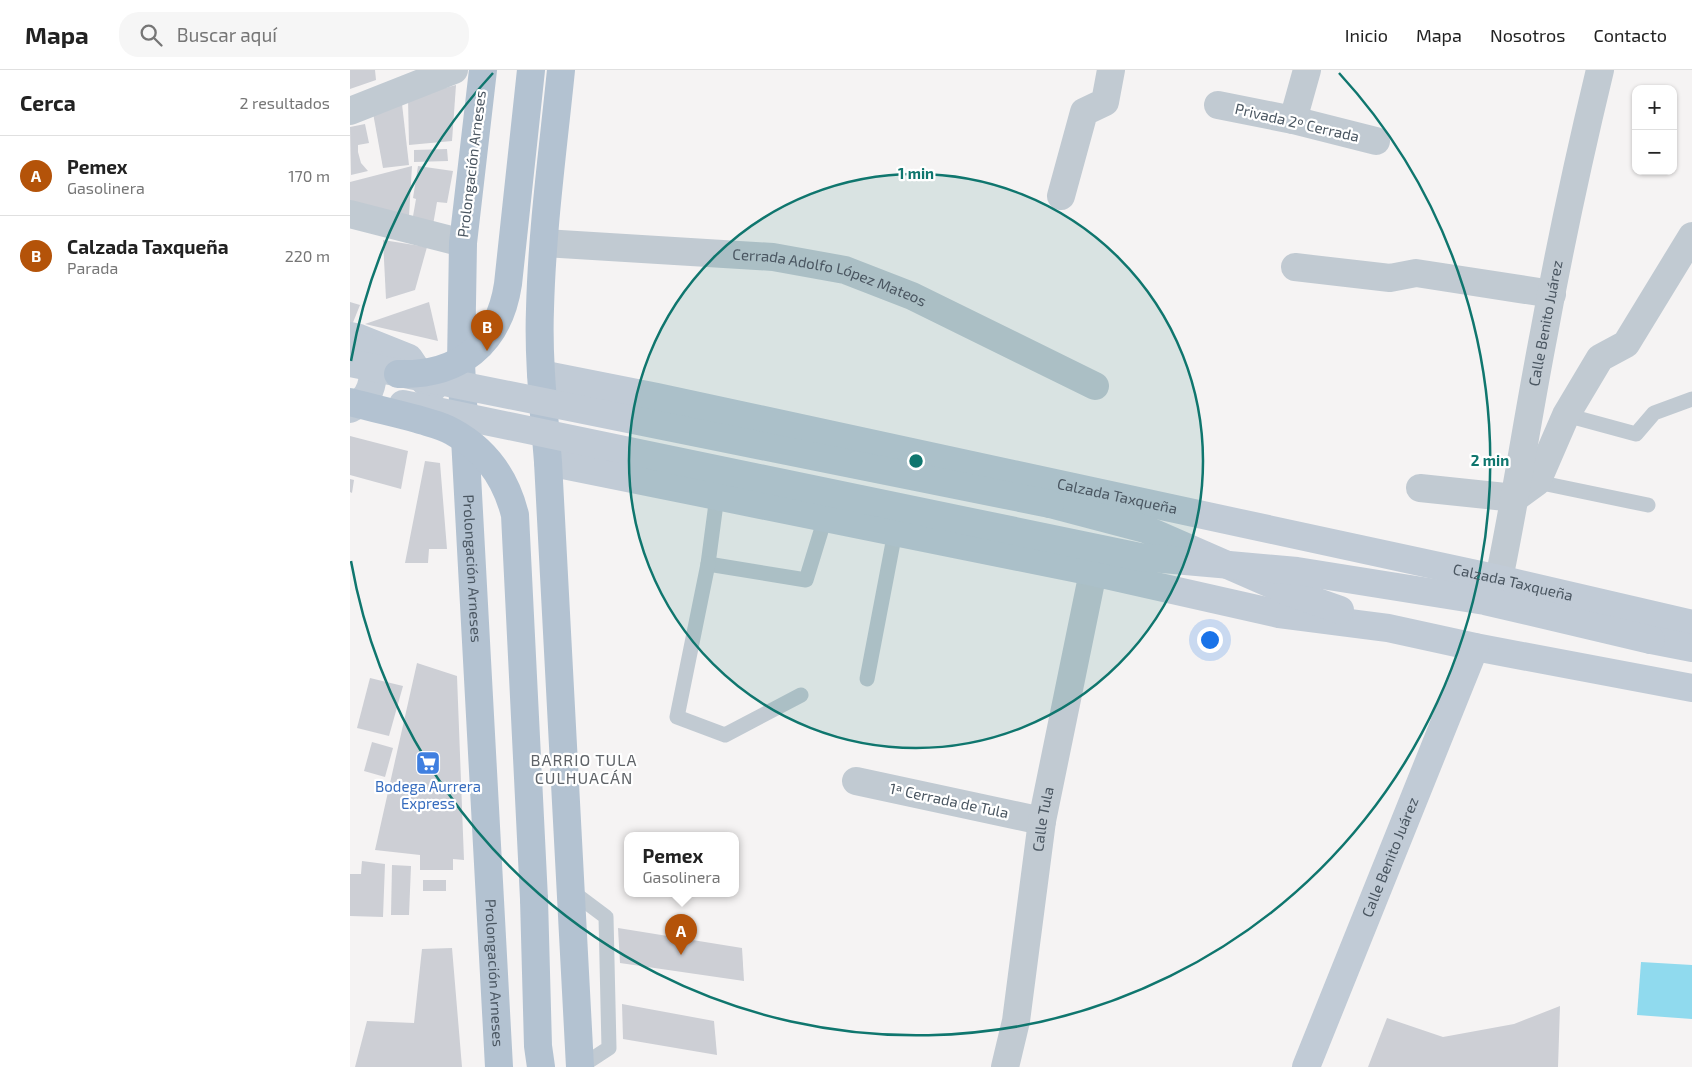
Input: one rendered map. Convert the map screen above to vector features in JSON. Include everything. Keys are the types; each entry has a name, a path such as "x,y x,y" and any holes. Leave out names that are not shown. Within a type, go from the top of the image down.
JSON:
{"main road":[{"name":"Prolongación Arneses","path":"483,70 463,243 461,364 500,1067"},
{"path":"398,374 433,372 465,358 479,347 500,318 506,302 531,70"},
{"path":"561,70 544,243 540,310 541,374 548,462 580,1067"},
{"path":"354,337 409,358 425,382 433,387 443,389 450,387 456,380 461,364"},
{"path":"350,409 363,400 372,384 373,375 370,357 354,337"},
{"name":"Calzada Taxqueña","path":"350,363 1050,504 1145,529 1288,592 1388,628"},
{"name":"Calzada Taxqueña","path":"541,374 657,397 1499,579 1692,624"},
{"name":"Calzada Taxqueña","path":"350,393 1140,557 1297,571 1484,601 1692,648"},
{"path":"649,482 638,479 622,464 615,444 616,432 619,421 630,408 645,399 657,397"},
{"path":"350,402 430,423 452,431 484,455 497,471 511,500 515,515 534,899 538,1046 541,1067"},
{"path":"350,416 466,444"},
{"name":"Calzada Taxqueña","path":"548,462 1093,572 1279,614 1388,628 1475,647 1692,688"},
{"name":"Calle Benito Juárez","path":"1306,1067 1475,647"}],"street":[{"path":"350,111 454,70"},
{"path":"1061,196 1084,112 1105,102 1111,70"},
{"path":"1293,120 1307,70"},
{"name":"Calle Benito Juárez","path":"1499,579 1552,294 1588,118 1600,70"},
{"name":"Privada 2º Cerrada","path":"1218,105 1293,120 1376,141"},
{"path":"350,214 463,243"},
{"path":"1420,488 1515,498 1537,482 1566,415 1600,358 1626,344 1692,236"},
{"name":"Cerrada Adolfo López Mateos","path":"544,243 773,257 845,270 912,296 1095,386"},
{"path":"1295,267 1390,278 1416,273 1552,294"},
{"name":"Calle Tula","path":"1005,1067 1016,1021 1042,821 1093,572"},
{"name":"1ª Cerrada de Tula","path":"856,781 1042,821"}],"lane":[{"path":"1566,415 1636,434 1654,413 1692,399"},
{"path":"1537,482 1648,505"},
{"path":"717,496 708,564 677,717 725,735 801,695"},
{"path":"708,564 806,580 825,518"},
{"path":"866,679 895,532"}],"water":[{"path":"1641,962 1692,965 1692,1019 1637,1015"}],"building":[{"path":"350,70 375,70 376,80 350,89"},
{"path":"456,85 452,141 409,145 408,98"},
{"path":"402,104 409,165 383,168 373,113"},
{"path":"365,124 369,143 358,145 358,152 361,163 368,171 351,175 350,127"},
{"path":"447,149 448,161 414,162 414,150"},
{"path":"412,166 409,216 350,202 350,182"},
{"path":"418,166 453,171 447,203 437,202 433,225 412,222 416,199 413,198"},
{"path":"383,240 427,247 415,290 386,299"},
{"path":"350,302 360,305 350,330"},
{"path":"429,302 438,341 365,324"},
{"path":"350,436 408,451 401,489 350,475"},
{"path":"425,461 440,463 447,549 429,549 428,563 405,563"},
{"path":"350,479 354,480 352,493 350,492"},
{"name":"Bodega Aurrera Express","path":"417,663 457,676 464,860 453,859 453,870 420,870 420,855 375,850"},
{"path":"370,678 403,686 389,736 357,728"},
{"path":"372,742 393,748 385,777 364,771"},
{"path":"362,861 385,864 383,917 350,916 350,874 361,874"},
{"path":"392,865 411,866 409,915 391,915"},
{"path":"423,880 446,880 446,891 423,891"},
{"path":"618,928 742,948 744,981 620,963"},
{"path":"452,948 462,1067 355,1067 367,1021 414,1023 422,949"},
{"path":"622,1004 714,1021 717,1055 623,1039"},
{"path":"1560,1006 1558,1067 1368,1067 1387,1018 1443,1037 1514,1024"}],"place":[{"name":"Calzada Taxqueña","path":"487,351"},
{"name":"Bodega Aurrera Express","path":"428,763"},
{"name":"Pemex","path":"681,955"}],"district":[{"name":"BARRIO TULA CULHUACÁN","path":"584,769"}]}
